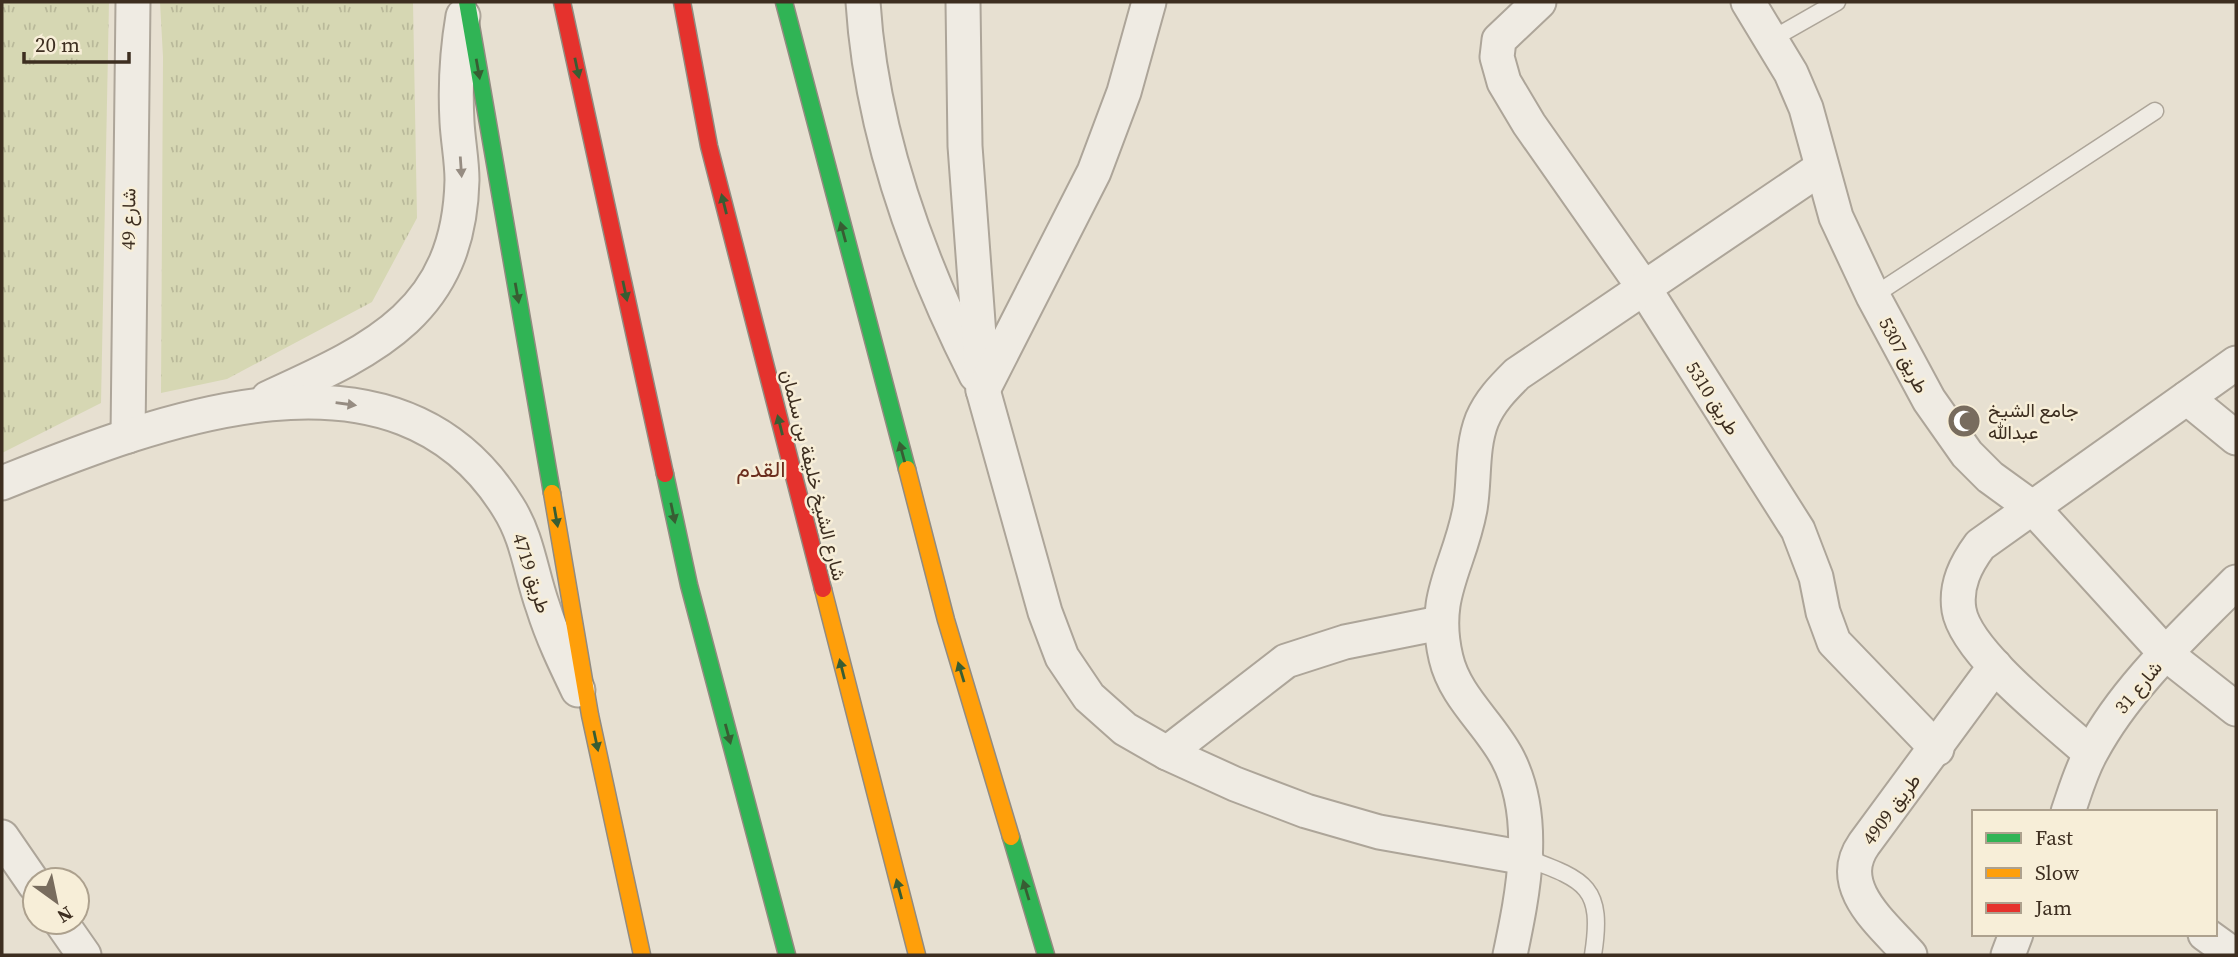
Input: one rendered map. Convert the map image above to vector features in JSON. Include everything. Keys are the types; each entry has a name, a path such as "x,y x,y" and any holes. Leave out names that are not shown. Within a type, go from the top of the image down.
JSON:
{"highway":[{"path":"466,2 590,715 642,955"},
{"path":"562,2 689,585 787,955"},
{"name":"شارع الشيخ خليفة بن سلمان","path":"682,2 709,146 917,955"},
{"path":"785,2 946,620 1046,955"}],"street":[{"name":"شارع 49","path":"128,436 127,253 133,2"},
{"name":"طريق 4719","path":"253,405 354,359 385,338 412,314 434,284 450,251 459,215 462,178 456,81 466,2"},
{"path":"863,2 874,83 891,157 912,229 937,295 983,390 1045,612 1062,657 1089,697 1125,729 1167,753 1306,811 1379,832 1526,858"},
{"path":"963,2 965,146 983,390"},
{"path":"983,390 1094,172 1124,92 1149,2"},
{"name":"طريق 5310","path":"1539,2 1499,40 1497,57 1504,82 1530,124 1644,288 1798,530 1816,577 1823,612 1834,642 1937,749"},
{"name":"طريق 5307","path":"1748,2 1772,39 1806,108 1836,217 1873,296 1929,400 1967,454 1990,477 2034,509 2165,654 2236,709"},
{"path":"1510,955 1526,858 1521,803 1508,758 1463,696 1446,661 1440,623 1446,584 1460,551 1470,509 1482,422 1496,395 1517,374 1822,168"},
{"path":"2090,754 1995,666 1964,623 1959,611 1959,588 1966,564 1980,544 2034,509 2236,363"},
{"path":"2187,398 2236,438"},
{"name":"طريق 4719","path":"2,483 128,436 177,421 253,405 333,402 376,408 416,422 453,444 485,474 510,509 527,548 542,606 559,650 590,715"},
{"name":"شارع 31","path":"2069,810 2090,754 2113,716 2165,654 2236,582"},
{"path":"1167,753 1286,662 1345,642 1440,623"},
{"name":"طريق 4909","path":"1910,955 1857,892 1853,865 1864,844 1937,749 1995,666"},
{"path":"5,847 21,867"},
{"path":"71,936 84,955"},
{"path":"2008,955 2016,936"},
{"path":"2208,936 2234,955"}],"lane":[{"path":"1772,39 1837,2"},
{"path":"1873,296 2155,111"},
{"path":"1526,858 1574,876 1585,887 1597,912 1593,955"}],"green space":[{"path":"2,2 109,2 101,403 2,453"},
{"path":"160,2 413,2 417,218 372,302 227,379 161,393 163,57"}],"traffic: fast":[{"path":"467,2 552,493"},
{"path":"784,2 907,469"},
{"path":"665,474 689,585 787,955"},
{"path":"1011,837 1046,955"}],"traffic: slow":[{"path":"907,469 946,620 1011,837"},
{"path":"552,493 590,715 642,955"},
{"path":"823,589 917,955"}],"traffic: jam":[{"path":"562,2 665,474"},
{"path":"682,2 709,146 823,589"}],"place":[{"name":"جامع الشيخ عبدالله","path":"1964,421"}],"district":[{"name":"القدم","path":"761,469"}]}
